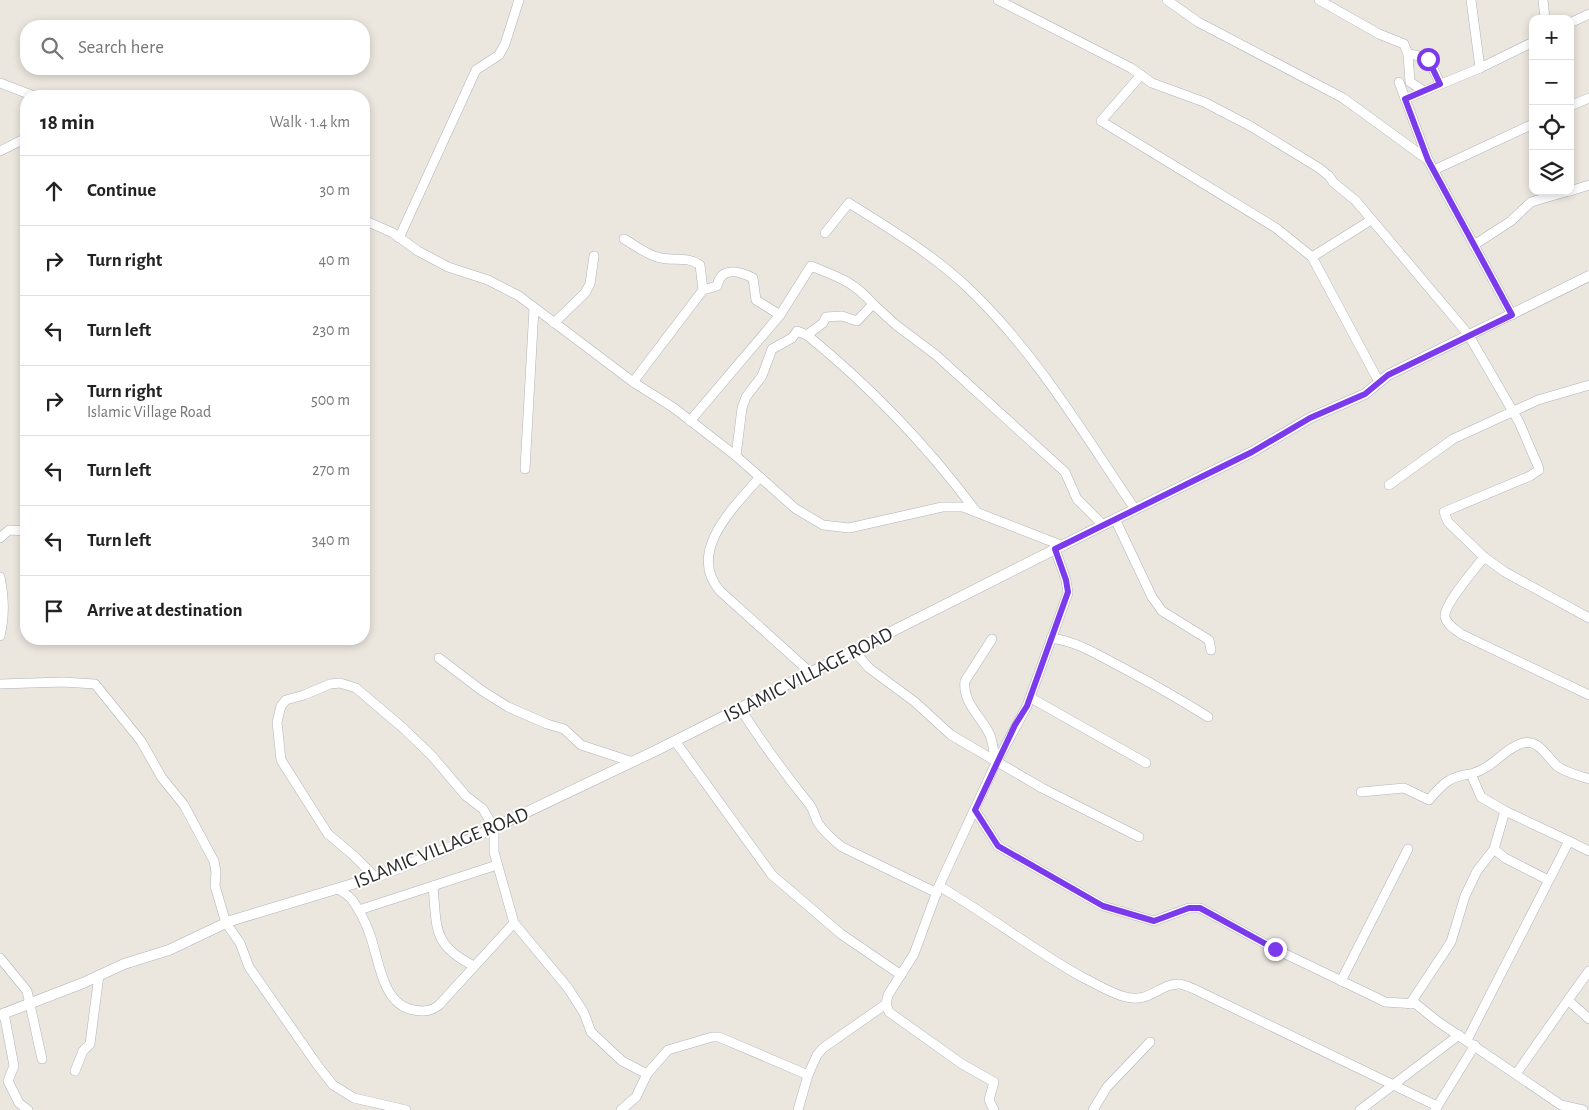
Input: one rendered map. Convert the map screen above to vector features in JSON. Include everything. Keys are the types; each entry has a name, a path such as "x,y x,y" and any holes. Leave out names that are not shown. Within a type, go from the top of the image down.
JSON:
{"street":[{"path":"399,238 476,70 498,55 505,44 519,0"},
{"path":"998,0 1141,75 1152,83 1204,102 1320,168 1356,201 1468,334 1524,432 1539,470 1444,512 1448,522 1484,557 1505,572 1589,618"},
{"path":"1168,0 1198,22 1344,98 1428,160"},
{"path":"1319,0 1379,34 1399,40 1407,49 1410,82 1424,91"},
{"path":"1472,0 1480,68"},
{"path":"1543,0 1545,15"},
{"path":"1574,21 1589,14"},
{"path":"1405,99 1480,68 1529,44"},
{"path":"1408,54 1428,59 1440,84"},
{"path":"1141,75 1101,121 1276,228 1312,257 1379,382"},
{"path":"1399,82 1428,160 1512,315"},
{"path":"0,83 20,91"},
{"path":"1572,105 1589,98"},
{"path":"1434,170 1529,126"},
{"path":"0,151 20,141"},
{"path":"1574,190 1589,185"},
{"path":"1474,246 1511,221 1531,202 1556,195"},
{"path":"826,233 850,203 922,250 968,288 1026,351 1135,509"},
{"path":"1312,257 1371,220"},
{"path":"370,223 448,267 488,280 534,308 633,382 690,421 736,456 796,508 823,525 837,528 889,521 942,507 963,507 975,510 1059,547 1068,592 1031,698 996,763 938,889 914,954 888,995 886,1004 889,1012 962,1064 994,1082 989,1100 994,1110"},
{"path":"624,239 660,258 682,257 700,265 703,290"},
{"path":"554,323 585,293 590,284 594,256"},
{"path":"690,421 780,315 811,266 846,280 860,289 896,325 936,354 1069,476 1077,499 1103,525"},
{"path":"633,382 703,290 717,286 718,279 724,272 733,271 753,278 756,300 780,315"},
{"name":"ISLAMIC VILLAGE ROAD","path":"2,1014 124,964 169,950 226,923 375,877 464,842 633,762 1114,519 1252,452 1310,418 1365,394 1388,375 1589,276"},
{"path":"807,335 823,323 826,317 842,316 857,321 873,304"},
{"path":"525,470 534,308"},
{"path":"736,456 742,408 749,392 762,376 772,349 786,342 797,331 807,335 901,420 941,464 975,510"},
{"path":"1389,484 1447,442 1538,400 1589,385"},
{"path":"760,477 715,535 707,554 709,574 720,591 811,673"},
{"path":"1114,519 1152,597 1162,611 1209,640 1211,650"},
{"path":"0,538 8,530 20,531"},
{"path":"1484,557 1446,611 1450,625 1461,634 1589,695"},
{"path":"0,577 4,599 4,614 0,636"},
{"path":"1051,638 1070,641 1134,672 1208,717"},
{"path":"992,639 965,681 964,688 976,714 990,735 996,763"},
{"path":"854,651 869,668 915,702 951,735 996,763 1139,837"},
{"path":"439,658 481,690 508,707 547,724 564,729 581,745 633,762"},
{"path":"375,877 328,834 281,760 277,722 281,706 286,700 330,684 340,683 356,688 432,756 466,796 482,809 494,828 494,852 514,923 568,988 584,1012 591,1032 622,1061 647,1074"},
{"path":"0,684 95,684 141,741 162,778 184,805 214,861 216,872 215,886 226,923 240,943 249,967 333,1085 354,1098 406,1110"},
{"path":"1031,698 1146,763"},
{"path":"740,708 760,741 788,780 811,807 818,823 830,838 842,847 969,903 1062,966 1120,996 1133,999 1147,997 1170,986 1179,984 1194,989 1393,1085 1436,1108 1467,1040 1569,841"},
{"path":"675,741 772,875 840,934 901,975"},
{"path":"1361,792 1404,788 1429,800 1442,784 1455,775 1482,771 1517,745 1526,742 1538,746 1558,767 1589,778"},
{"path":"1470,774 1481,797 1505,811 1589,851"},
{"path":"975,810 998,846 1103,906 1154,921 1189,908 1200,908 1275,949 1385,1002 1420,1006 1437,1021 1561,1105 1582,1110"},
{"path":"1410,1004 1451,942 1464,896 1477,871 1494,849 1505,811"},
{"path":"1341,981 1408,849"},
{"path":"1494,849 1505,858 1548,880"},
{"path":"359,910 497,865"},
{"path":"433,886 436,932 440,940 459,958 474,966"},
{"path":"338,889 352,898 359,910 369,932 378,965 388,988 397,1004 406,1009 432,1011 494,947 514,923"},
{"path":"0,958 27,991 42,1059"},
{"path":"1516,1074 1589,971"},
{"path":"75,1071 83,1051 90,1044 99,975"},
{"path":"1568,1000 1589,1019"},
{"path":"798,1110 808,1075 817,1055 823,1048 886,1004"},
{"path":"2,1014 14,1066 8,1081 19,1103 28,1110"},
{"path":"621,1110 636,1097 647,1074 668,1050 682,1044 719,1036 808,1075"},
{"path":"1360,1110 1393,1085 1467,1040"},
{"path":"1092,1110 1107,1087 1150,1042"}],"route":[{"path":"1275,949 1200,908 1189,908 1154,921 1103,906 998,846 975,810 996,763 1033,692 1068,592 1066,580 1055,549 1252,452 1310,418 1365,394 1388,375 1468,334 1512,315 1428,160 1405,99 1440,84 1428,59"}]}
